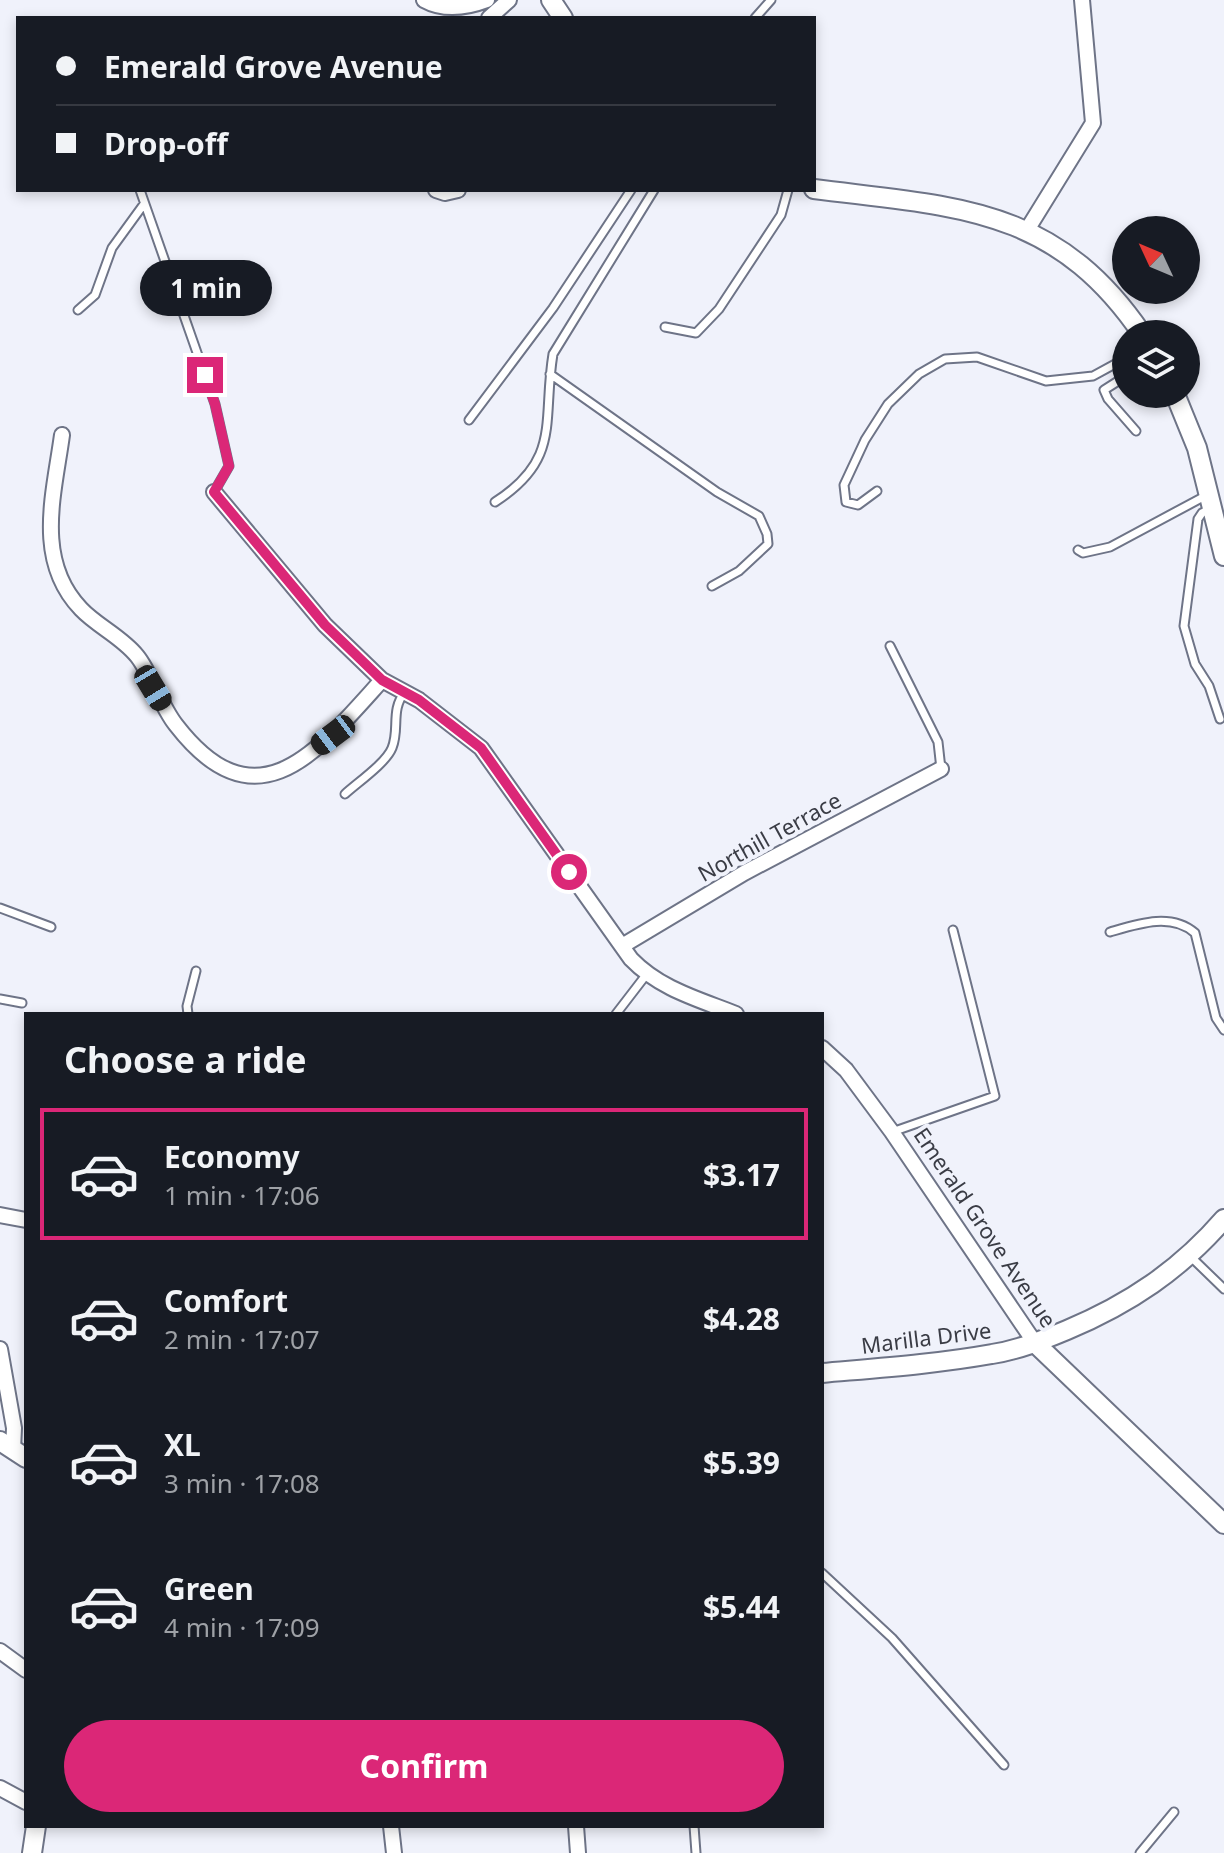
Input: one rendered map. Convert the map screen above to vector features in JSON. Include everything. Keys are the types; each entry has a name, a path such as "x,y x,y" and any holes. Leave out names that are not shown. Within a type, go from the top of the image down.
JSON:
{"street":[{"path":"424,0 434,6 455,8 487,0"},
{"path":"491,16 509,0"},
{"path":"1027,230 1093,123 1082,0"},
{"path":"816,189 958,208 991,216 1027,230 1088,270 1132,320"},
{"path":"1181,408 1197,448 1224,556"},
{"path":"62,435 49,529 58,574 80,609 137,655 174,723 216,765 246,776 282,772 333,735 382,680"},
{"path":"214,492 325,625 382,680 406,691 481,748 646,975 665,987 731,1012"},
{"name":"Northill Terrace","path":"622,946 744,873 941,769"},
{"name":"Emerald Grove Avenue","path":"824,1050 846,1070 892,1132 1035,1343 1224,1524"},
{"path":"0,1215 24,1220"},
{"name":"Marilla Drive","path":"824,1373 993,1354 1035,1343 1115,1310 1190,1256 1224,1219"},
{"path":"0,1349 14,1428 13,1450"},
{"path":"0,1651 24,1669"},
{"path":"0,1788 24,1801"},
{"path":"32,1853 36,1828"},
{"path":"391,1828 394,1853"},
{"path":"576,1828 578,1853"}],"lane":[{"path":"757,16 771,0"},
{"path":"141,192 215,404 229,466 214,492"},
{"path":"469,420 553,308 630,192"},
{"path":"495,502 534,469 548,432 553,354 653,192"},
{"path":"665,327 696,333 719,309 781,215 787,192"},
{"path":"78,310 95,295 112,248 144,204"},
{"path":"877,491 858,505 846,502 844,485 865,440 888,404 919,374 945,359 977,357 1046,381 1093,376 1112,366"},
{"path":"550,374 717,492 759,516 768,544 739,571 712,586"},
{"path":"1112,385 1104,390 1112,404"},
{"path":"1116,408 1136,431"},
{"path":"1078,550 1083,553 1110,547 1210,501"},
{"path":"1210,501 1198,519 1184,626 1195,664 1209,686 1220,719"},
{"path":"890,646 938,742 941,769"},
{"path":"345,794 389,754 394,745 394,716 398,700 406,691"},
{"path":"0,908 51,927"},
{"path":"1110,932 1144,922 1171,922 1188,927 1195,933 1216,1018 1224,1030"},
{"path":"892,1132 995,1096 953,930"},
{"path":"188,1012 196,971"},
{"path":"618,1012 646,975"},
{"path":"0,999 22,1003"},
{"path":"1190,1256 1224,1289"},
{"path":"824,1575 892,1638 1004,1765"},
{"path":"1140,1853 1174,1812"},
{"path":"694,1828 696,1853"}],"route":[{"path":"205,375 229,466 214,492 325,625 382,680 406,691 481,748 569,872"}]}
